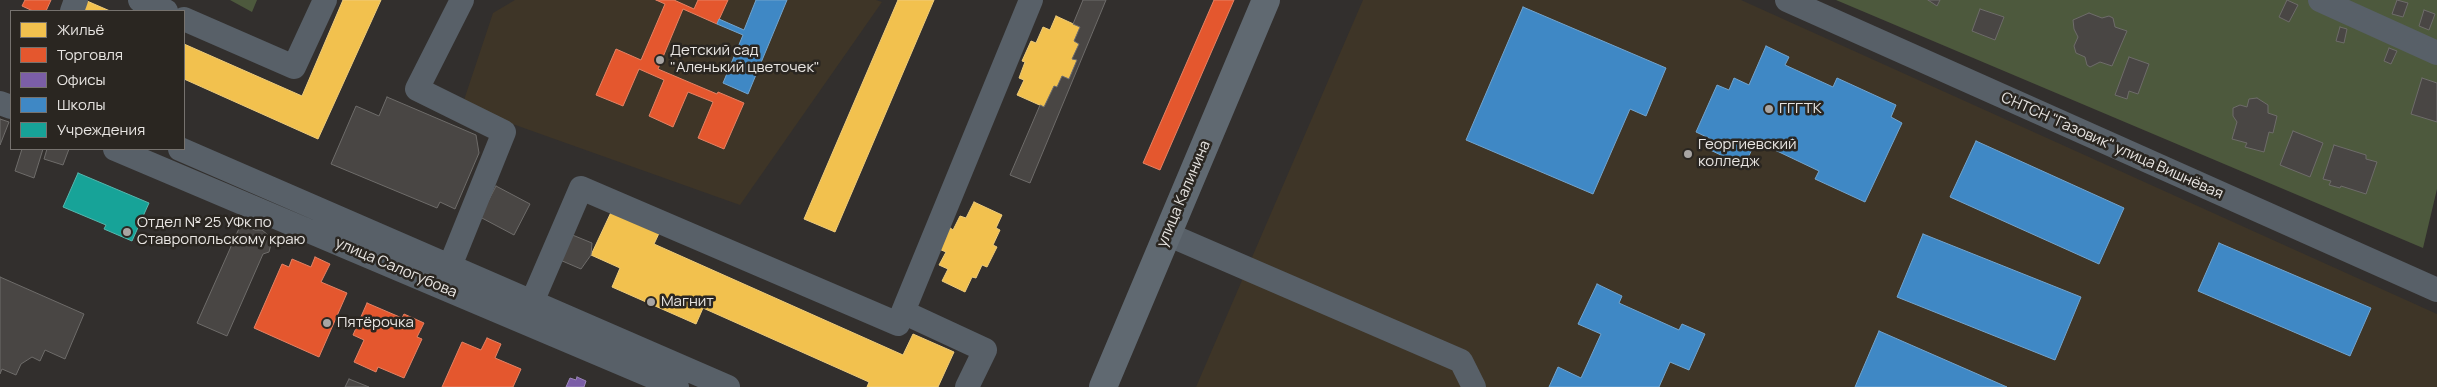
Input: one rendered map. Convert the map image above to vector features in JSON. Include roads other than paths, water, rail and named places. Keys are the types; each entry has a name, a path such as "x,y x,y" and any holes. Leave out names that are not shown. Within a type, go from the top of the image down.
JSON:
{"main road":[{"name":"улица Калинина","path":"1103,387 1266,0"}],"street":[{"path":"140,0 164,10"},
{"path":"185,19 294,67 324,0"},
{"path":"450,266 504,132 417,89 462,0"},
{"path":"532,302 581,188 898,324 1031,0"},
{"name":"СНТСН \"Газовик\" улица Вишнёвая","path":"1787,0 2437,290"},
{"path":"2320,0 2437,53"},
{"name":"улица Салогубова","path":"117,150 677,387"},
{"name":"улица Салогубова","path":"182,150 728,387"},
{"path":"1167,234 1461,361 1474,387"},
{"path":"903,312 985,350 967,387"}],"place":[{"name":"Детский сад \"Аленький цветочек\"","path":"660,60"},
{"name":"ГГГТК","path":"1769,109"},
{"name":"Георгиевский колледж","path":"1688,154"},
{"name":"Отдел № 25 УФк по Ставропольскому краю","path":"127,232"},
{"name":"Магнит","path":"651,302"},
{"name":"Пятёрочка","path":"327,323"}]}
